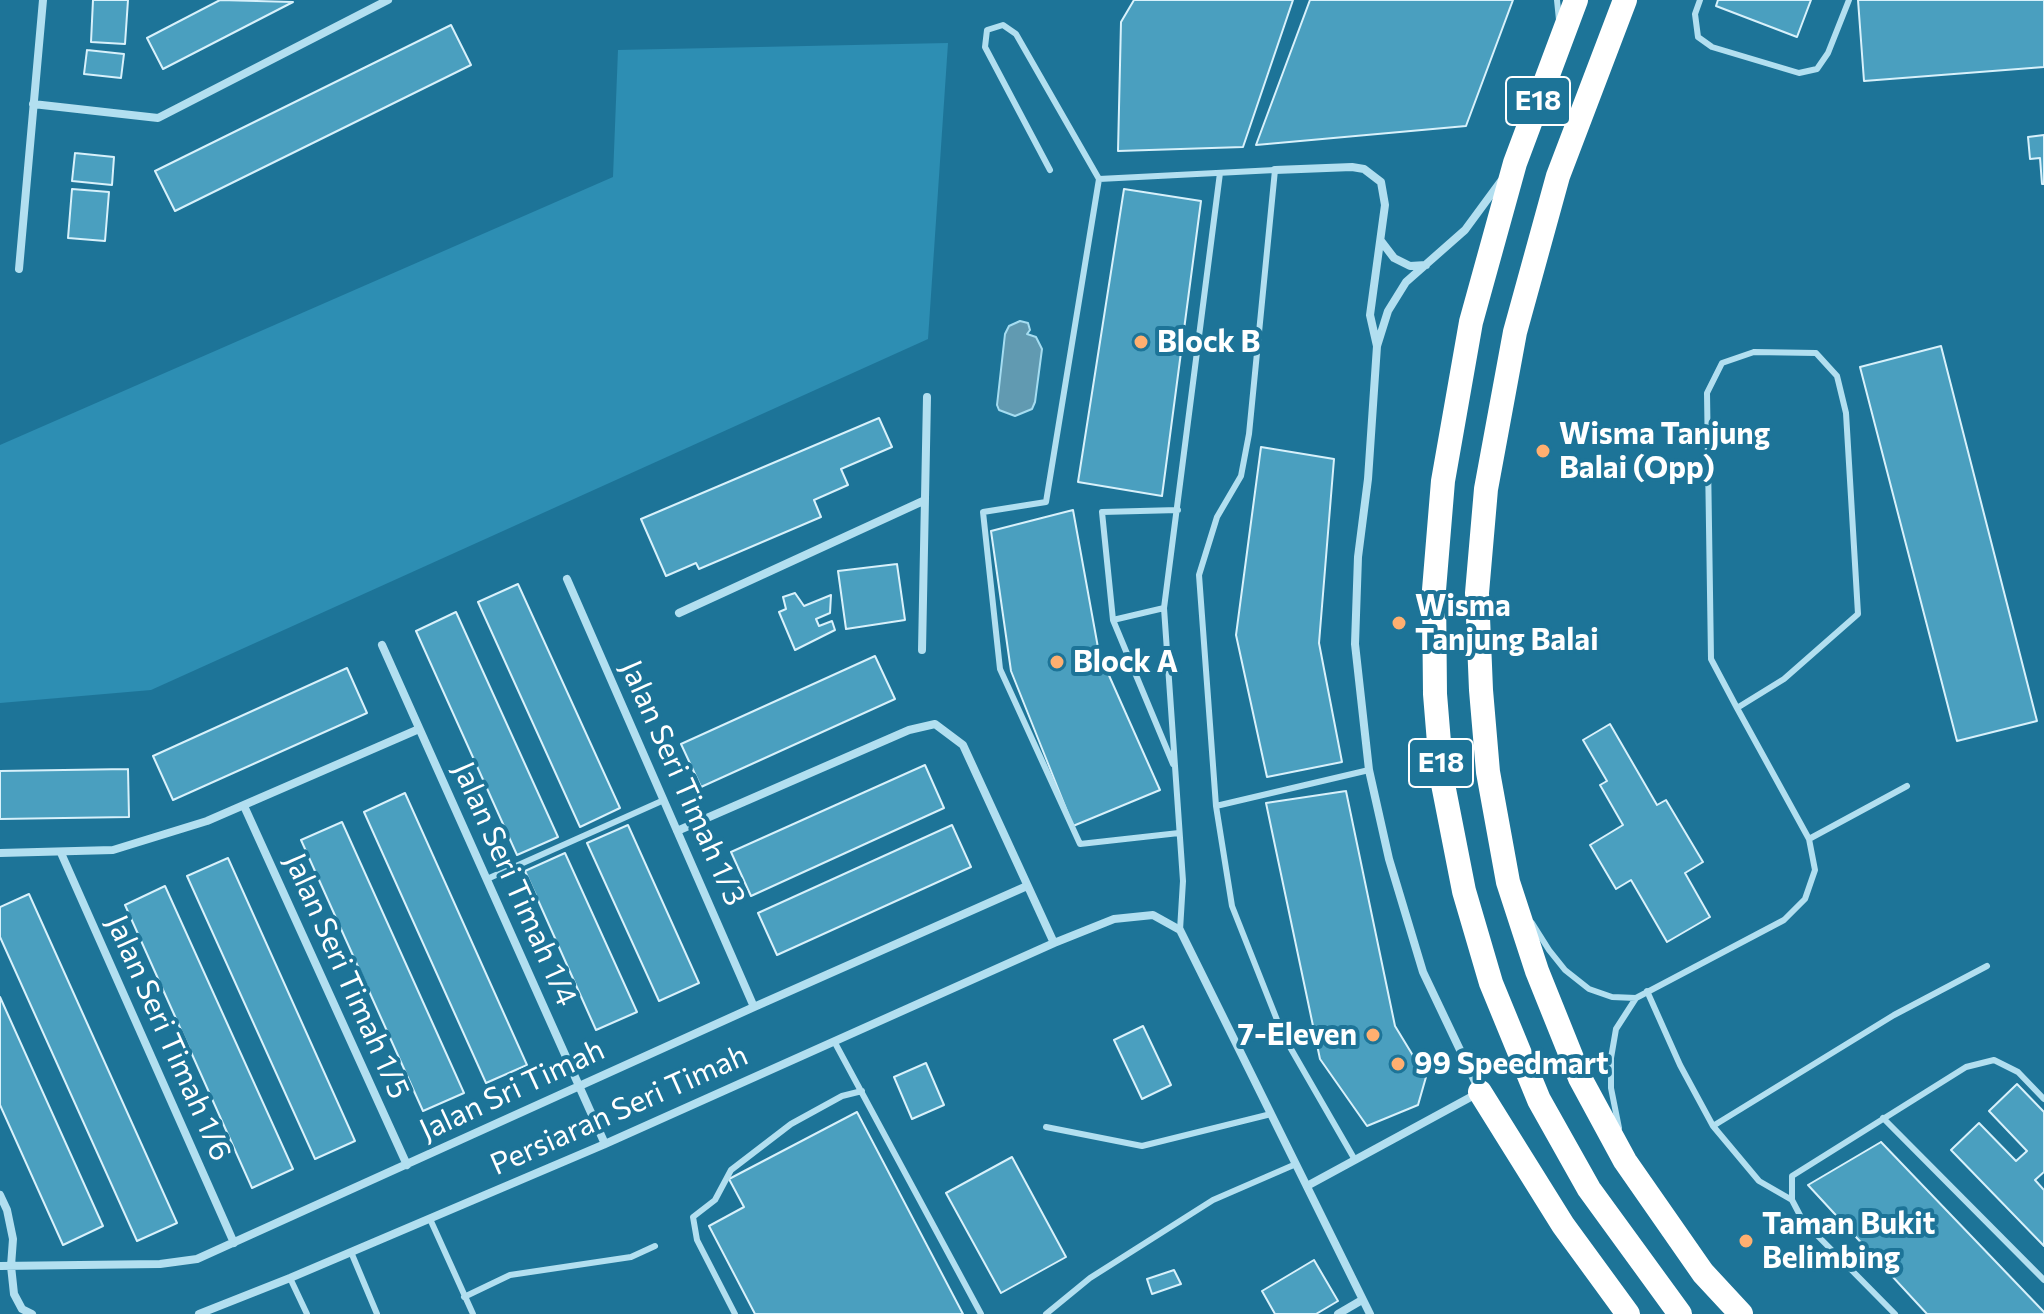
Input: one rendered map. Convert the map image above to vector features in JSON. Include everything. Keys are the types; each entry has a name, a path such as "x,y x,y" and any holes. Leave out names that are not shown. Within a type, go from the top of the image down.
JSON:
{"highway":[{"name":"E18","path":"1576,0 1515,163 1471,322 1443,481 1434,590 1435,694 1442,779 1464,891 1491,983 1539,1100 1589,1189 1680,1314"},
{"name":"E18","path":"1625,0 1558,176 1515,332 1486,489 1477,593 1488,772 1508,882 1537,971 1580,1078 1625,1161 1703,1273 1741,1314"},
{"path":"1480,1092 1563,1225 1628,1314"}],"street":[{"path":"19,269 43,0"},
{"path":"33,104 158,118 388,0"},
{"path":"1307,1186 1480,1092 1423,972 1389,859 1369,770 1355,644 1358,557 1368,479 1377,346 1388,311 1406,282 1465,230 1515,163"},
{"path":"1275,170 1352,167 1364,169 1381,182 1385,205 1370,315 1377,346"},
{"path":"1381,241 1394,258 1410,266 1426,265"},
{"path":"922,650 927,397"},
{"path":"679,613 923,501"},
{"name":"Jalan Seri Timah 1/3","path":"567,579 754,1007"},
{"name":"Jalan Seri Timah 1/4","path":"382,645 605,1144"},
{"path":"677,831 909,730 935,724 963,745 1054,943"},
{"path":"0,853 113,850 207,821 419,729"},
{"name":"Jalan Seri Timah 1/5","path":"244,806 407,1165"},
{"name":"Jalan Seri Timah 1/6","path":"61,853 234,1243"},
{"name":"Jalan Sri Timah","path":"0,1266 160,1264 197,1259 1027,886"},
{"name":"Persiaran Seri Timah","path":"199,1314 605,1144 1114,919 1153,915 1180,930"},
{"path":"1180,930 1370,1314"},
{"path":"0,1195 7,1210 13,1239 11,1266 14,1294 22,1309 32,1314"},
{"path":"1338,1314 1362,1300"}],"lane":[{"path":"1557,0 1561,40"},
{"path":"1700,0 1695,14 1698,37 1712,47 1799,73 1817,69 1828,53 1849,0"},
{"path":"1050,170 985,47 987,30 1003,25 1016,34 1099,179 1046,502 983,512 1000,669 1080,844 1179,833"},
{"path":"1099,179 1275,170 1244,462 1241,476 1217,517 1199,575 1216,806 1232,906 1283,1035 1355,1160"},
{"path":"1180,930 1183,881 1164,608 1220,173"},
{"path":"1625,1161 1611,1088 1611,1058 1616,1029 1636,998 1784,920 1805,899 1815,870 1809,839 1737,708 1711,659 1707,393 1722,363 1754,352 1816,353 1837,376 1846,413 1858,614 1784,679 1737,708"},
{"path":"1175,769 1113,620 1102,512 1178,510"},
{"path":"1113,620 1164,608"},
{"path":"1216,806 1369,770"},
{"path":"1809,839 1907,786"},
{"path":"487,879 664,800"},
{"path":"1508,882 1549,950 1565,970 1589,989 1612,997 1636,998"},
{"path":"1713,1126 1894,1015 1987,966"},
{"path":"1647,991 1680,1065 1713,1126 1759,1181 1792,1200"},
{"path":"834,1041 981,1314"},
{"path":"1895,1314 1803,1221 1792,1200 1792,1176 1966,1067 1994,1060 2018,1072 2044,1099"},
{"path":"735,1314 697,1240 693,1217 715,1200 731,1170 791,1124 842,1096 862,1091"},
{"path":"1046,1127 1142,1146 1271,1114"},
{"path":"1883,1118 2044,1280"},
{"path":"1046,1314 1090,1278 1213,1200 1296,1164"},
{"path":"430,1219 473,1314"},
{"path":"464,1297 510,1275 631,1257 655,1246"},
{"path":"351,1252 377,1314"},
{"path":"290,1278 307,1314"}],"shaded area":[{"path":"948,43 928,339 151,690 0,703 0,445 613,177 618,50"},
{"path":"1020,321 1028,323 1030,330 1027,334 1036,337 1042,349 1035,402 1032,409 1015,416 999,410 997,405 1005,334 1009,326"}],"building":[{"path":"93,0 128,0 125,44 91,42"},
{"path":"220,0 293,2 163,69 147,38"},
{"path":"1134,0 1293,0 1243,147 1118,151 1121,22"},
{"path":"1310,0 1513,0 1466,126 1256,145"},
{"path":"1718,0 1811,0 1797,37 1716,6"},
{"path":"1858,0 2044,0 2044,67 1864,81"},
{"path":"451,25 471,65 175,211 155,171"},
{"path":"87,50 124,54 121,78 84,74"},
{"path":"2044,135 2042,184 2040,158 2030,159 2028,137"},
{"path":"75,153 114,157 112,185 72,181"},
{"path":"72,189 109,192 105,241 68,238"},
{"name":"Block B","path":"1124,189 1201,201 1162,496 1078,482"},
{"path":"1941,346 2037,721 1957,741 1860,367"},
{"path":"879,418 892,447 841,469 848,485 814,500 821,517 699,569 696,563 666,576 641,519"},
{"path":"1261,447 1334,459 1319,643 1342,762 1267,777 1236,635"},
{"name":"Block A","path":"1073,510 1099,653 1160,790 1073,826 1011,671 991,531"},
{"path":"897,564 905,620 846,629 838,571"},
{"path":"518,584 620,808 580,827 478,602"},
{"path":"795,593 804,606 831,595 830,613 816,619 819,626 832,621 835,630 795,650 779,612 786,609 783,597"},
{"path":"456,612 558,837 517,855 416,631"},
{"path":"875,656 895,699 701,787 681,744"},
{"path":"347,668 367,713 173,800 153,756"},
{"path":"1610,724 1657,805 1666,800 1703,862 1685,873 1710,917 1667,942 1631,880 1616,889 1590,845 1623,825 1600,785 1607,781 1583,740"},
{"path":"925,765 944,808 751,896 731,852"},
{"path":"128,769 129,817 0,819 0,771"},
{"path":"1346,791 1395,1026 1426,1077 1418,1105 1367,1126 1320,1059 1266,803"},
{"path":"405,793 527,1065 486,1083 364,812"},
{"path":"342,822 464,1093 423,1111 301,840"},
{"path":"628,825 699,983 659,1001 587,843"},
{"path":"952,825 971,867 777,955 758,913"},
{"path":"565,853 637,1012 596,1030 525,871"},
{"path":"228,858 355,1141 315,1159 187,876"},
{"path":"165,886 293,1169 252,1188 125,905"},
{"path":"29,894 177,1223 137,1241 0,937 0,907"},
{"path":"0,997 103,1226 63,1245 0,1105"},
{"path":"1143,1026 1171,1085 1142,1099 1114,1040"},
{"path":"926,1063 944,1105 912,1119 894,1077"},
{"path":"2017,1084 2044,1112 2044,1172 2035,1180 2044,1190 2044,1246 1951,1150 1979,1123 2016,1161 2027,1151 1989,1111"},
{"path":"857,1112 963,1314 755,1314 709,1226 744,1207 729,1179"},
{"path":"1881,1142 2044,1314 1927,1314 1808,1185"},
{"path":"1012,1157 1066,1257 1001,1293 946,1193"},
{"path":"1314,1260 1338,1301 1316,1314 1275,1314 1262,1291"},
{"path":"1174,1270 1181,1284 1152,1294 1147,1279"}],"place":[{"name":"Block B","path":"1141,342"},
{"name":"Wisma Tanjung Balai (Opp)","path":"1543,451"},
{"name":"Wisma Tanjung Balai","path":"1399,623"},
{"name":"Block A","path":"1057,662"},
{"name":"7-Eleven","path":"1373,1035"},
{"name":"99 Speedmart","path":"1398,1064"},
{"name":"Taman Bukit Belimbing","path":"1746,1241"}]}
